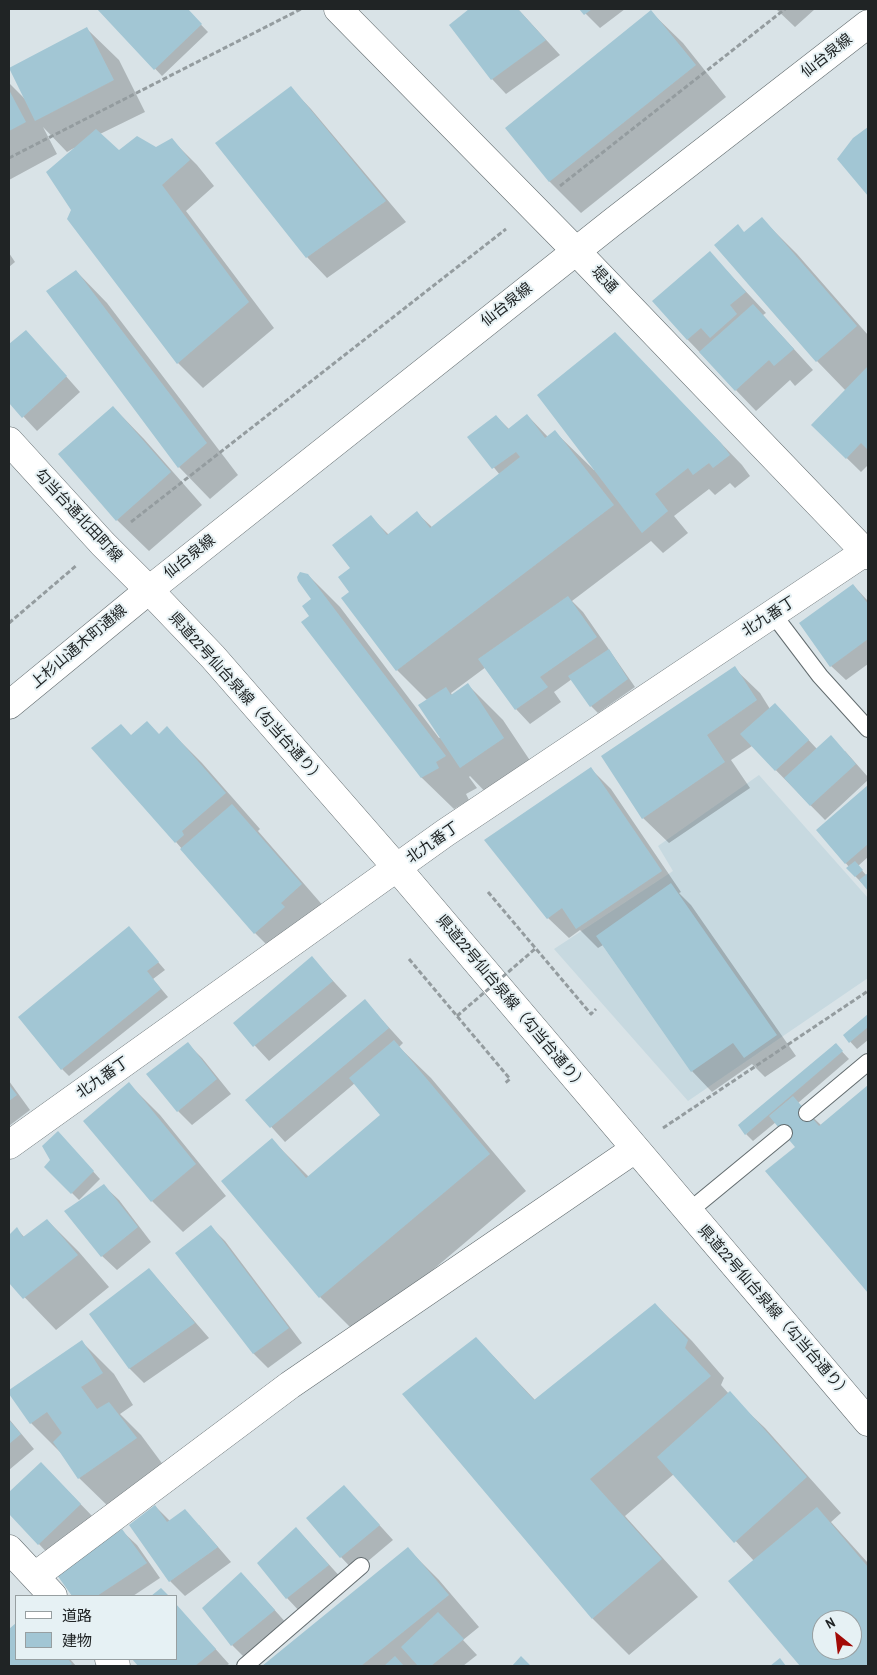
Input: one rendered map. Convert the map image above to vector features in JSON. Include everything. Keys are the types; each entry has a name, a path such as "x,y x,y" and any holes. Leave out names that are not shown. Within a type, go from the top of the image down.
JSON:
{"street":[{"name":"堤通","path":"338,9 576,251 867,552"},
{"name":"仙台泉線","path":"149,590 576,251 868,24"},
{"name":"勾当台通北田町線","path":"9,441 103,544 149,590"},
{"name":"北九番丁","path":"9,1146 445,833 867,552"},
{"name":"上杉山通木町通線","path":"9,705 149,590"},
{"name":"県道22号仙台泉線（勾当台通り）","path":"149,590 213,657 397,868 868,1422"},
{"path":"9,1549 44,1586 290,1385 635,1149"}],"lane":[{"path":"773,614 820,676 868,729"},
{"path":"807,1113 868,1062"},
{"path":"688,1212 784,1133"},
{"path":"245,1666 361,1566"}],"path":[{"path":"9,158 301,9"},
{"path":"556,189 785,9"},
{"path":"128,524 510,226"},
{"path":"9,623 82,561"},
{"path":"488,892 591,1014 596,1009"},
{"path":"458,1016 535,948"},
{"path":"409,959 510,1079 504,1084"},
{"path":"681,1116 868,991"}],"shaded area":[{"path":"759,775 868,898 868,978 688,1101 554,949 673,871 658,846"}],"building":[{"path":"97,9 188,9 202,24 154,70"},
{"path":"469,9 518,9 546,40 491,80 449,25"},
{"path":"579,9 592,9 584,15"},
{"path":"651,10 696,65 549,182 505,128"},
{"path":"87,27 114,80 35,121 9,68"},
{"path":"291,86 386,201 306,258 215,143"},
{"path":"9,90 26,122 9,131"},
{"path":"868,127 868,196 837,159 853,138"},
{"path":"96,129 119,150 137,136 156,147 172,138 190,160 162,185 249,302 177,364 67,219 71,210 46,172"},
{"path":"762,217 857,326 816,362 714,245 738,224 744,232"},
{"path":"710,251 746,292 730,305 737,314 710,338 701,328 687,340 652,301"},
{"path":"76,270 207,443 178,468 46,291"},
{"path":"753,304 794,349 774,366 769,360 735,391 699,352"},
{"path":"26,330 67,376 22,418 9,403 9,344"},
{"path":"615,332 721,443 730,455 713,468 709,463 693,475 688,468 655,494 668,511 642,533 537,395"},
{"path":"868,366 868,450 861,443 846,459 811,425"},
{"path":"113,406 171,472 116,521 58,454"},
{"path":"527,414 545,438 555,430 614,505 396,671 341,598 349,592 338,577 350,568 332,545 371,515 387,535 417,511 430,528 520,457 516,452 492,469 467,437 496,415 508,429"},
{"path":"300,572 308,574 446,756 436,762 439,768 421,778 301,622 309,616 302,606 311,599 298,581 297,577"},
{"path":"853,584 868,604 868,639 830,667 799,623"},
{"path":"568,596 597,637 540,677 548,687 515,710 478,659"},
{"path":"609,649 628,679 590,707 568,676"},
{"path":"735,666 757,700 707,735 725,762 642,819 601,756"},
{"path":"468,683 504,738 460,768 418,705 446,687 451,695"},
{"path":"775,703 809,740 775,771 740,734"},
{"path":"147,721 159,734 167,726 226,793 182,831 184,835 175,843 91,748 121,724 131,735"},
{"path":"831,735 856,764 810,806 784,778"},
{"path":"591,767 662,871 576,929 562,908 547,919 484,840"},
{"path":"868,785 868,844 845,864 816,830"},
{"path":"232,804 302,884 281,903 285,907 254,934 180,849"},
{"path":"855,861 863,870 855,877 846,868"},
{"path":"868,873 868,891 859,880"},
{"path":"671,883 777,1035 744,1058 733,1043 691,1072 596,936"},
{"path":"129,926 159,962 147,971 161,989 61,1070 18,1017"},
{"path":"312,956 333,981 253,1047 233,1023"},
{"path":"365,999 389,1028 270,1128 245,1100"},
{"path":"868,1014 868,1027 849,1043 843,1035"},
{"path":"394,1040 490,1154 319,1298 221,1181 272,1138 306,1178 380,1115 349,1078"},
{"path":"188,1042 217,1079 177,1112 146,1074"},
{"path":"836,1043 843,1051 745,1135 738,1125"},
{"path":"129,1082 196,1164 151,1202 83,1121"},
{"path":"9,1085 17,1095 9,1101"},
{"path":"868,1085 868,1293 765,1171 795,1147 769,1116 793,1096 819,1126"},
{"path":"58,1131 94,1171 71,1194 44,1167 50,1160 42,1146"},
{"path":"104,1184 138,1227 101,1257 64,1211"},
{"path":"47,1219 78,1255 23,1299 9,1283 9,1235 17,1227 23,1237"},
{"path":"211,1225 289,1328 253,1354 175,1253"},
{"path":"149,1268 195,1323 129,1369 89,1314"},
{"path":"655,1303 688,1340 685,1348 711,1376 590,1479 662,1559 592,1619 402,1394 476,1337 534,1400"},
{"path":"82,1340 103,1373 81,1387 97,1409 109,1402 137,1438 78,1479 53,1442 62,1433 47,1412 30,1424 9,1394 9,1390"},
{"path":"730,1391 807,1477 734,1543 657,1457"},
{"path":"9,1420 21,1434 9,1444"},
{"path":"41,1462 81,1504 38,1545 9,1514 9,1492"},
{"path":"344,1485 380,1525 340,1558 306,1518"},
{"path":"155,1505 167,1522 185,1509 218,1547 169,1582 129,1525"},
{"path":"817,1507 868,1567 868,1666 800,1666 728,1581"},
{"path":"296,1527 329,1565 286,1599 257,1563"},
{"path":"122,1529 147,1563 99,1595 71,1595 57,1575"},
{"path":"408,1547 449,1595 361,1666 262,1666"},
{"path":"241,1572 275,1610 231,1646 202,1608"},
{"path":"161,1588 168,1595 152,1595"},
{"path":"178,1606 216,1649 195,1666 138,1666 133,1660 178,1660"},
{"path":"438,1612 464,1639 431,1666 418,1666 401,1647"},
{"path":"15,1624 15,1660 69,1660 72,1664 69,1666 9,1666 9,1629"},
{"path":"395,1656 404,1666 384,1666"},
{"path":"521,1656 531,1666 512,1666"},
{"path":"780,1658 786,1666 770,1666"}]}
